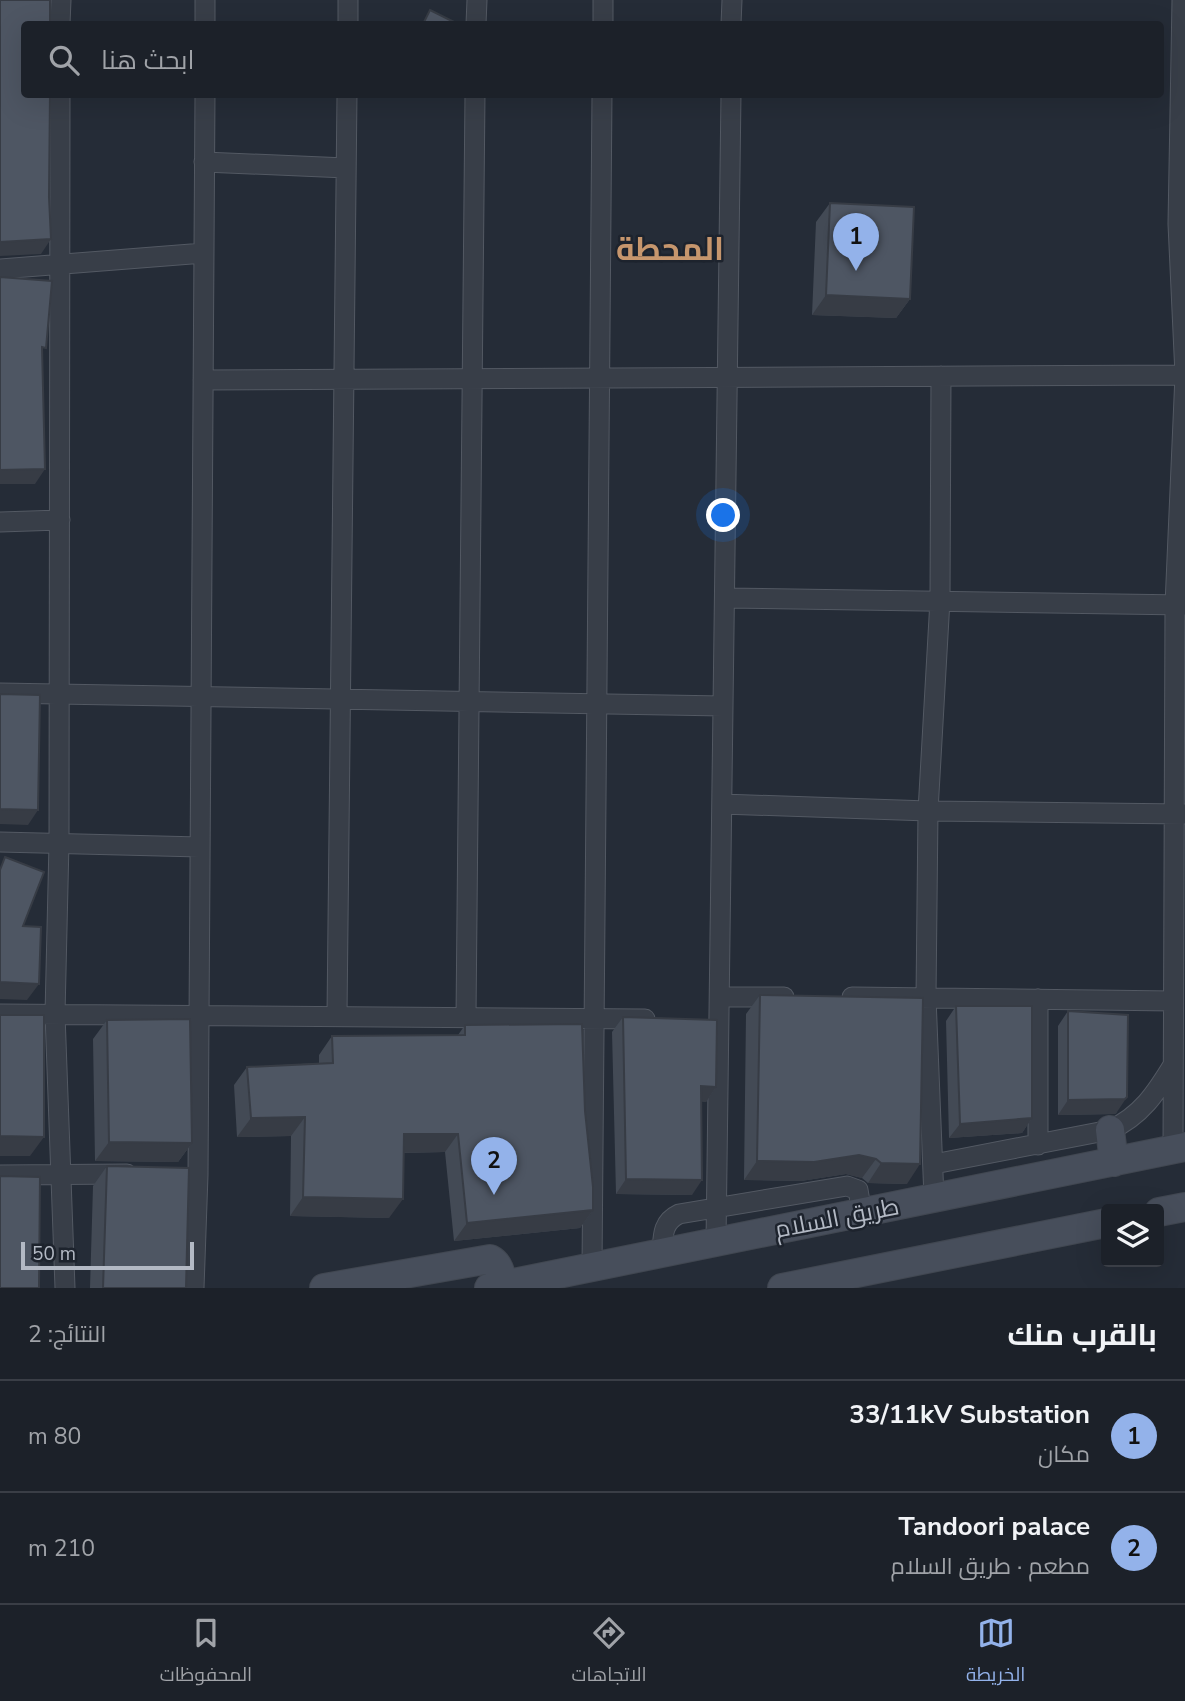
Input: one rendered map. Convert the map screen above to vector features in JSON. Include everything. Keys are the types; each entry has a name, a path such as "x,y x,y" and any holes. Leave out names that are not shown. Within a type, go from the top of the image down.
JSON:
{"main road":[{"path":"1110,1130 1114,1162"},
{"name":"طريق السلام","path":"496,1287 1179,1148"},
{"path":"1164,1211 1185,1207"},
{"path":"782,1288 1101,1224"},
{"path":"324,1288 490,1259 496,1262 499,1268 496,1287"}],"street":[{"path":"61,0 61,21"},
{"path":"205,0 205,21"},
{"path":"348,0 348,21"},
{"path":"477,0 477,21"},
{"path":"603,0 603,21"},
{"path":"732,0 732,21"},
{"path":"1179,1148 1173,1064 1173,1001 1179,813 1185,374 1178,224 1182,0"},
{"path":"60,98 60,694 55,1014 65,1288"},
{"path":"194,1288 191,1175 199,1015 205,98"},
{"path":"337,1016 347,98"},
{"path":"466,1017 475,98"},
{"path":"592,1267 602,98"},
{"path":"716,1242 719,1208 713,1020 720,997 731,98"},
{"path":"204,162 346,168"},
{"path":"0,269 204,253"},
{"path":"203,380 1185,374"},
{"path":"934,1198 926,997 928,811 940,600 941,376"},
{"path":"0,522 60,520"},
{"path":"725,598 1180,605"},
{"path":"0,693 723,706"},
{"path":"722,804 928,811 1179,813"},
{"path":"0,842 200,848"},
{"path":"720,997 802,997"},
{"path":"830,997 1173,1001"},
{"path":"1038,999 1038,1145"},
{"path":"0,1014 664,1019"},
{"path":"933,1164 1110,1130 1135,1117 1173,1064"},
{"path":"0,1175 144,1174"},
{"path":"662,1253 664,1230 672,1217 847,1186 858,1190 862,1213"}],"building":[{"path":"0,0 50,0 50,21 21,21 21,98 50,98 51,239 0,242"},
{"path":"430,10 452,21 424,21"},
{"path":"830,203 914,207 910,299 826,295"},
{"path":"0,277 52,281 46,348 42,347 45,469 0,470"},
{"path":"0,694 40,695 38,810 0,809"},
{"path":"5,857 44,872 23,926 41,927 39,984 0,982 0,870"},
{"path":"760,995 923,998 920,1164 881,1163 859,1155 814,1162 757,1161"},
{"path":"956,1006 1032,1006 1032,1118 960,1124"},
{"path":"1068,1011 1128,1015 1125,1099 1068,1100"},
{"path":"0,1015 44,1015 44,1137 0,1136"},
{"path":"623,1017 717,1020 716,1087 701,1086 702,1180 626,1179"},
{"path":"190,1019 192,1143 109,1142 107,1020"},
{"path":"582,1024 585,1111 593,1210 467,1223 458,1134 404,1134 403,1199 303,1197 305,1117 251,1118 247,1067 333,1063 332,1036 465,1035 465,1025"},
{"path":"107,1166 189,1168 186,1288 103,1288"},
{"path":"0,1176 40,1177 39,1288 0,1288"}],"place":[{"name":"33/11kV Substation","path":"856,271"},
{"name":"Tandoori palace","path":"494,1195"}],"district":[{"name":"المحطة","path":"670,249"}]}
